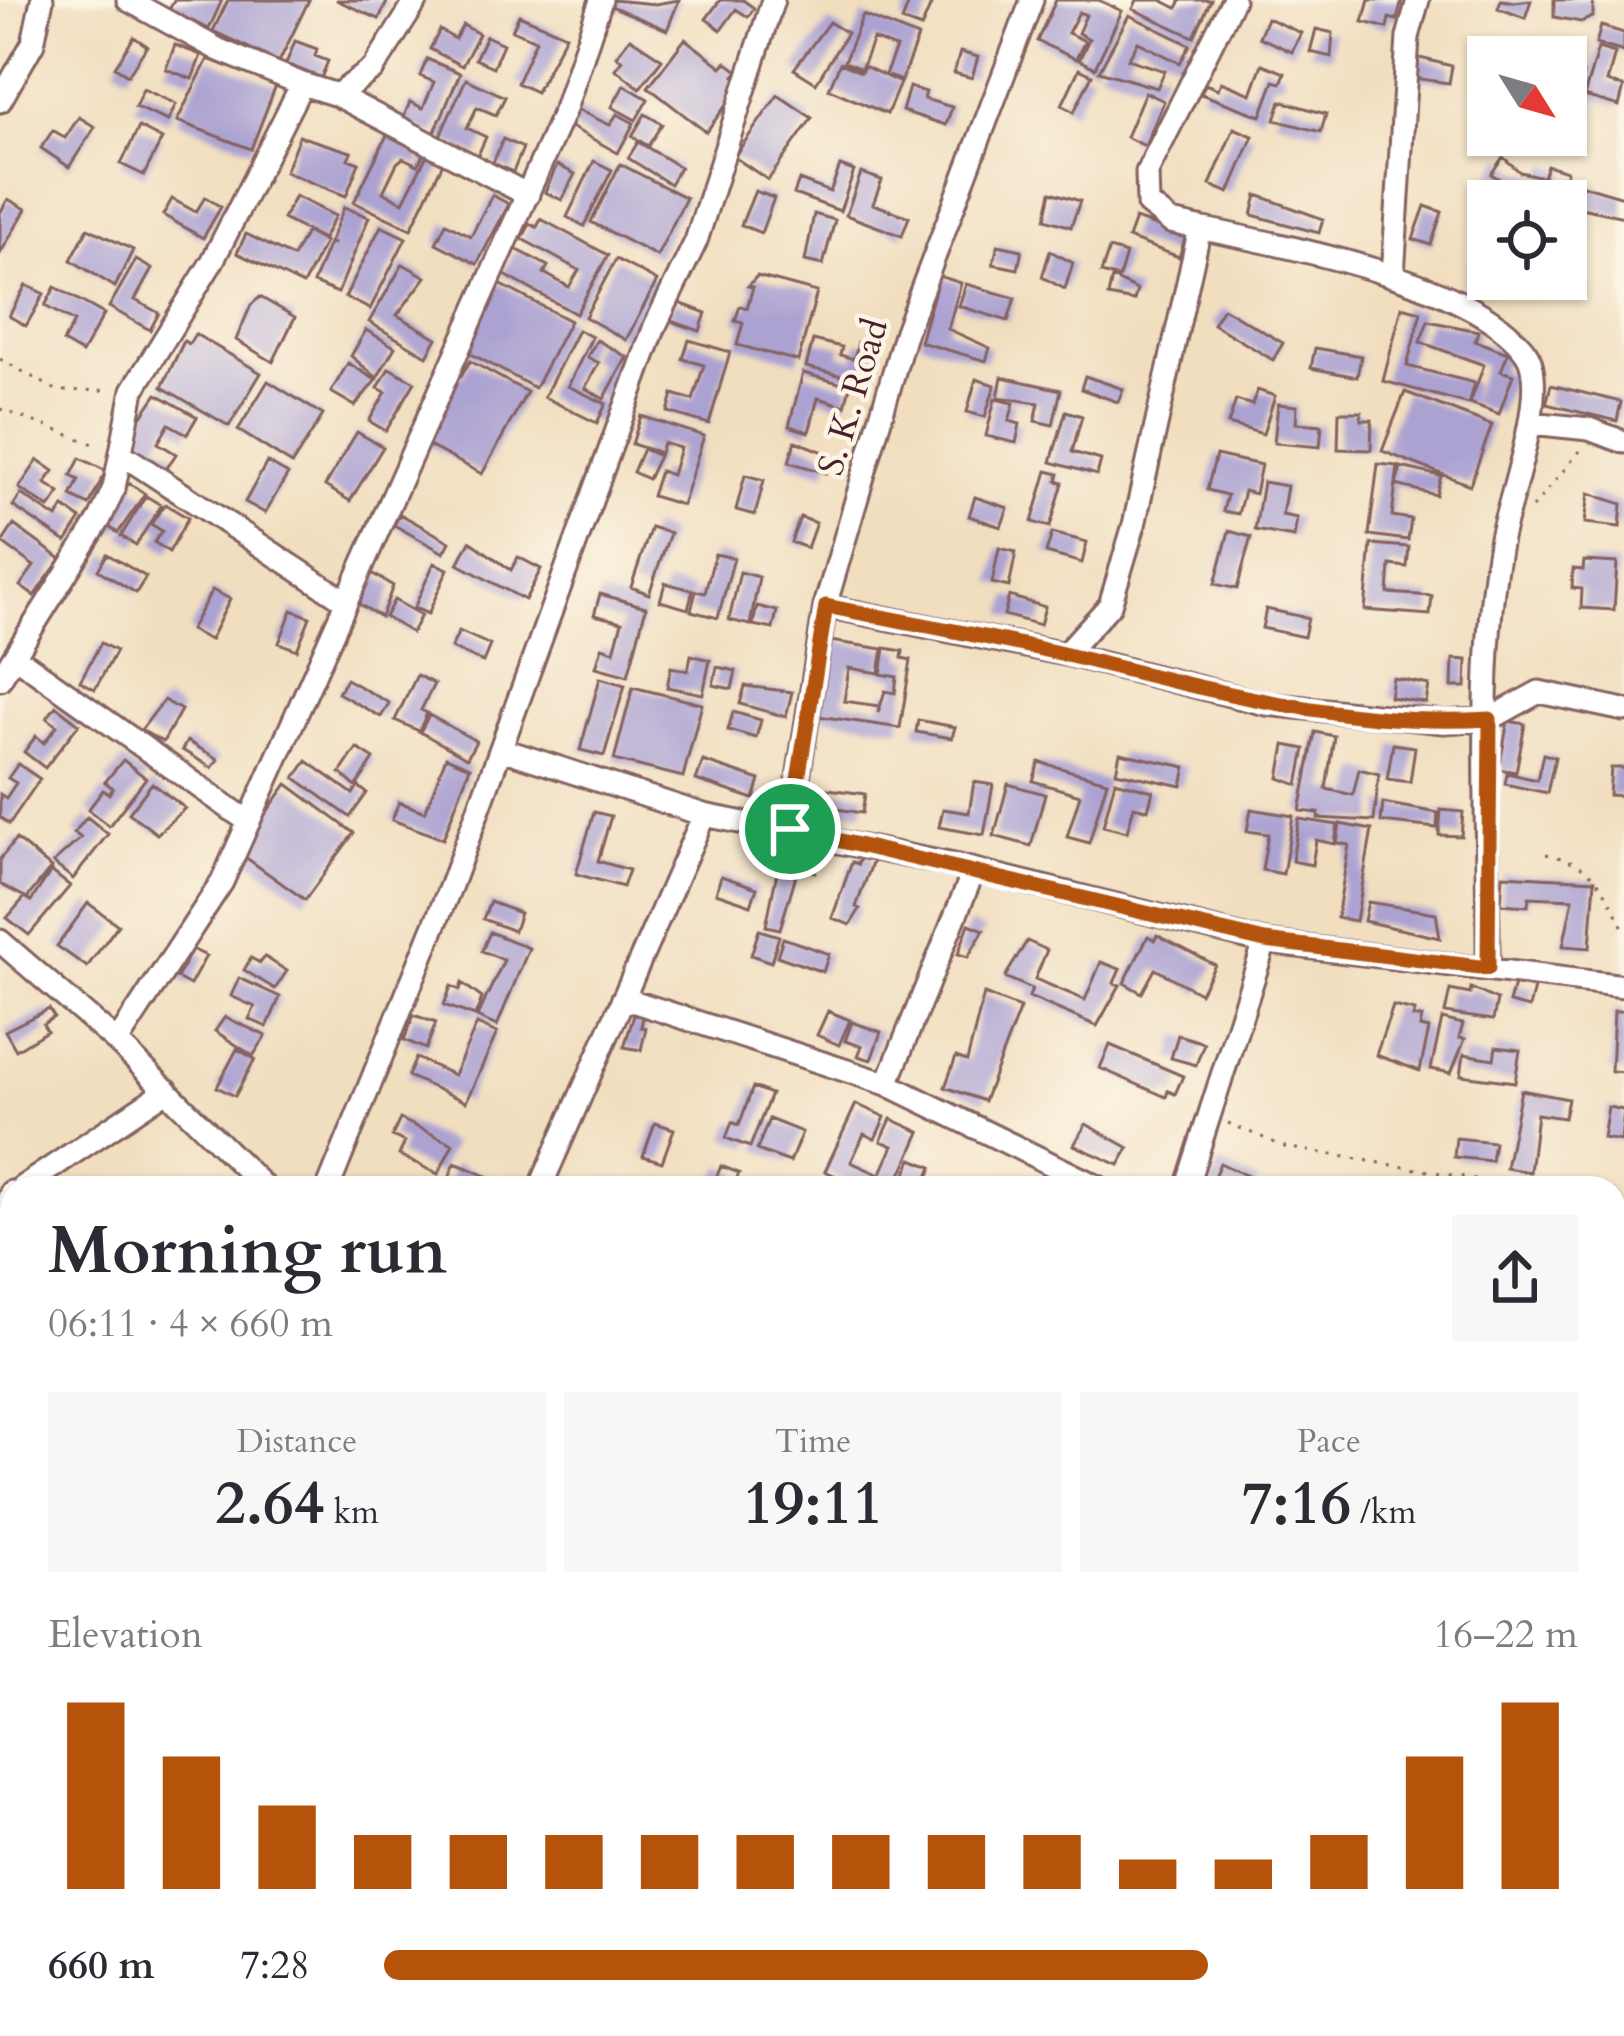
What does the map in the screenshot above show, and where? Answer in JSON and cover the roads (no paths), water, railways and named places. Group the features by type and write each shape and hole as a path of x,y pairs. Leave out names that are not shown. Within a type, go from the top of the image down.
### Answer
{"street":[{"path":"0,101 33,43 42,0"},
{"path":"128,0 219,50 337,95 528,195"},
{"path":"337,95 373,69 417,0"},
{"path":"116,1042 222,882 565,109 601,0"},
{"path":"333,1176 501,749 656,326 696,241 773,0"},
{"name":"S. K. Road","path":"790,829 826,606 906,331 1032,0"},
{"path":"1233,0 1147,172 1148,204 1171,222 1393,276 1468,307 1516,341 1530,357 1536,384 1532,423 1500,547 1490,719 1488,968"},
{"path":"1393,276 1408,37 1418,0"},
{"path":"0,680 92,534 123,455 122,429 133,389 212,262 302,85"},
{"path":"1065,654 1110,604 1134,525 1200,228"},
{"path":"1532,423 1596,431 1624,442"},
{"path":"123,455 344,600"},
{"path":"826,606 1065,654 1266,704 1444,722 1490,719 1539,692 1624,710"},
{"path":"16,657 249,822"},
{"path":"501,749 704,815 974,870 1265,941 1624,986"},
{"path":"545,1176 704,815"},
{"path":"887,1084 974,870"},
{"path":"0,941 116,1042 253,1176"},
{"path":"1190,1176 1265,941"},
{"path":"622,998 887,1084 1075,1176"},
{"path":"39,1176 167,1090"}]}
